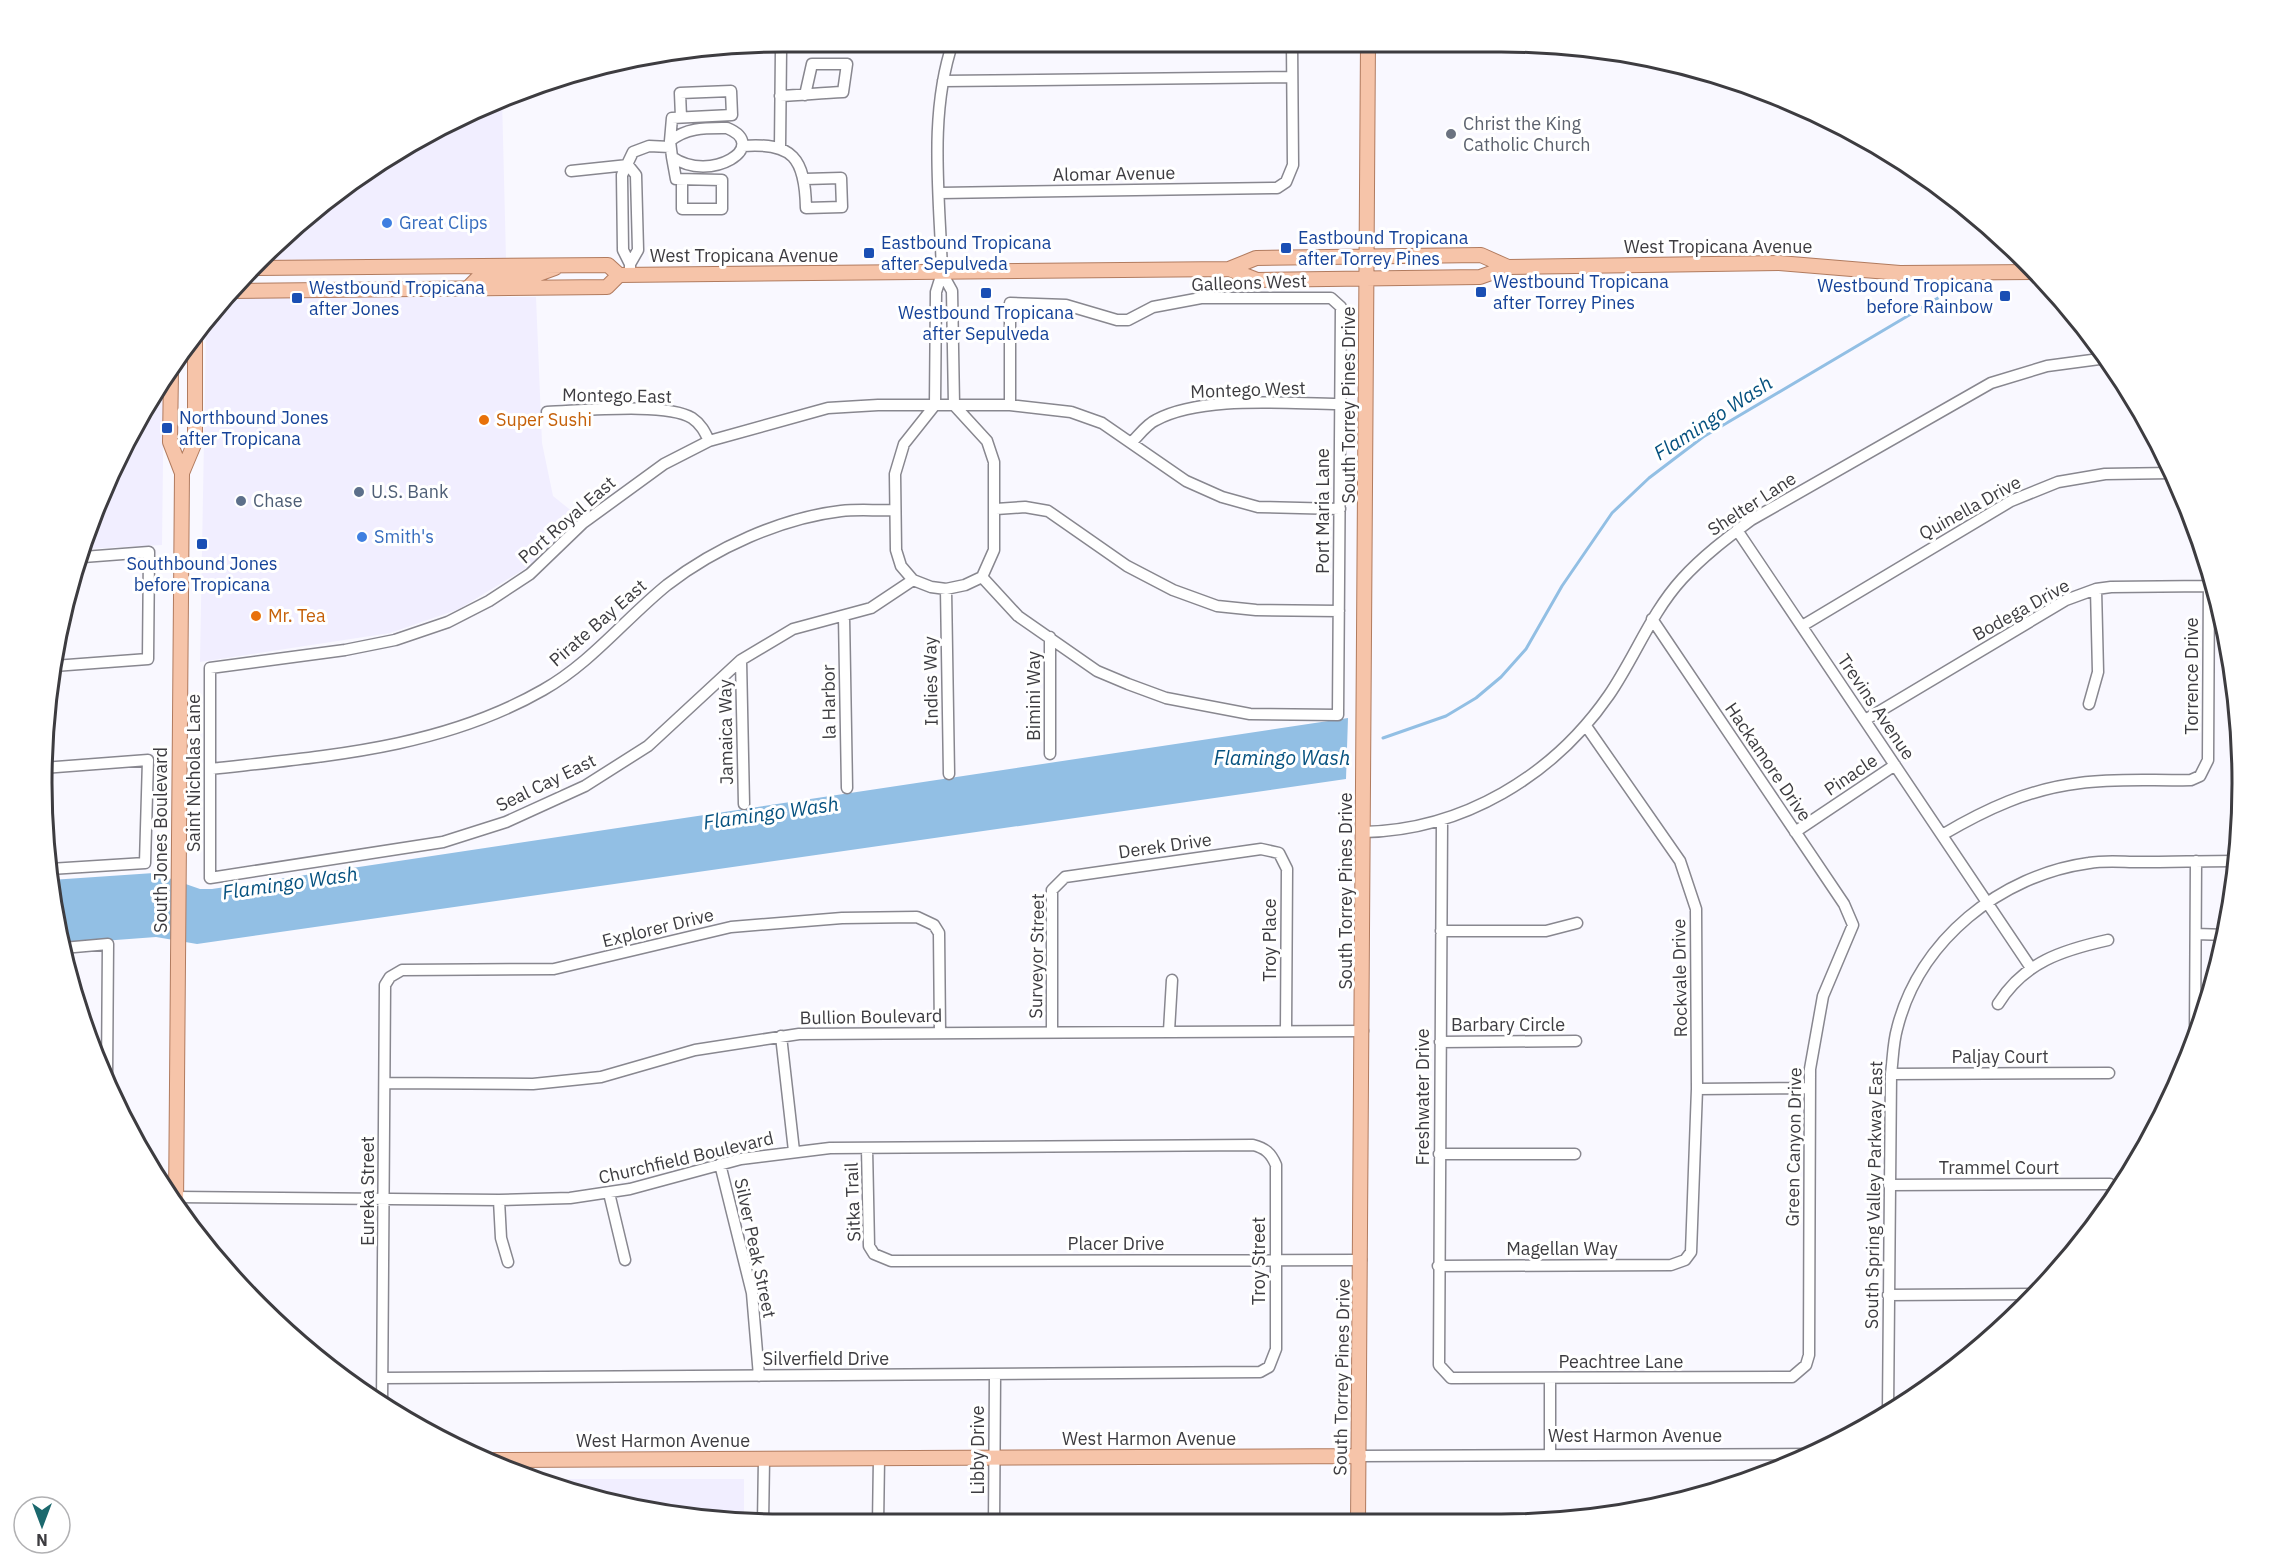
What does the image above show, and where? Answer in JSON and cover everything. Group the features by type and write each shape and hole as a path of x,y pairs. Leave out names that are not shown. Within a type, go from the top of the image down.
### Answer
{"main road":[{"name":"South Torrey Pines Drive","path":"1358,1514 1368,52"},
{"name":"West Tropicana Avenue","path":"266,268 608,264 626,271 942,273 1229,269 1256,258 1481,255 1508,267"},
{"name":"West Tropicana Avenue","path":"1229,269 1257,280 1480,277 1508,267 1779,263 1900,273 2023,273"},
{"path":"467,288 478,278 533,276 559,265"},
{"name":"West Tropicana Avenue","path":"245,291 607,287 626,271"},
{"name":"South Jones Boulevard","path":"182,473 195,442 195,351"},
{"name":"South Jones Boulevard","path":"171,385 170,442 182,473 176,1190"},
{"name":"West Harmon Avenue","path":"506,1460 1359,1456"}],"street":[{"path":"780,147 781,52"},
{"path":"942,273 952,291 945,405 904,444 895,474 895,510 896,550 901,566 913,580 931,587 946,589 965,585 982,577 994,550 996,509 994,462 987,441 945,405 936,292 942,273 939,112 943,81 950,52"},
{"path":"943,81 1292,77 1292,52"},
{"path":"780,96 843,92 847,64 812,64 805,94"},
{"name":"Alomar Avenue","path":"940,193 1277,188 1286,182 1293,165 1292,77"},
{"path":"681,117 680,93 731,91 732,115 672,118 671,148 676,179 682,181 722,180 722,208 682,209 682,181"},
{"path":"626,271 623,250 622,175 633,152 649,146 671,148 684,165 720,166 735,158 742,146 742,140 734,131 727,128 697,129 680,134 671,148"},
{"path":"742,146 780,147 788,151 805,179"},
{"path":"571,171 628,165"},
{"name":"Galleons West","path":"1010,405 1010,303 1066,305 1117,320 1128,320 1152,308 1201,298 1331,298 1341,307"},
{"name":"Port Maria Lane","path":"1050,637 1097,671 1166,698 1250,714 1338,715 1341,307"},
{"name":"Shelter Lane","path":"1364,832 1389,832 1442,820 1491,801 1530,777 1586,726 1610,694 1652,619 1681,580 1721,541 1737,530 1990,383 2047,366 2096,359"},
{"name":"Montego West","path":"1132,442 1153,421 1175,411 1200,405 1340,404"},
{"name":"Port Royal East","path":"210,668 345,650 395,640 448,622 489,601 530,574 583,523 664,464 709,441 828,408 1010,405 1071,412 1102,423 1186,481 1222,497 1258,507 1340,509"},
{"name":"Montego East","path":"547,412 669,410 691,417 702,426 709,441"},
{"name":"Quinella Drive","path":"1802,626 2011,501 2058,482 2105,474 2163,473"},
{"path":"996,509 1025,507 1048,511 1127,566 1173,590 1217,606 1256,610 1339,611"},
{"name":"Pirate Bay East","path":"210,769 376,750 444,734 494,714 544,690 583,662 667,585 707,558 794,522 840,511 895,510"},
{"name":"Trevins Avenue","path":"1737,530 2031,968"},
{"path":"63,665 148,659 149,552 89,557"},
{"path":"982,577 1018,616 1050,637"},
{"name":"Seal Cay East","path":"210,878 443,842 506,822 585,786 648,746 741,660 793,629 872,608 913,580"},
{"name":"Bodega Drive","path":"1865,720 2066,600 2096,589 2204,580"},
{"name":"Indies Way","path":"946,589 949,774"},
{"path":"2089,704 2098,672 2096,589"},
{"name":"Torrence Drive","path":"1942,835 1986,810 2024,795 2080,782 2191,780 2200,776 2208,760 2209,598"},
{"name":"la Harbor","path":"844,616 847,788"},
{"name":"Hackamore Drive","path":"1652,619 1844,904 1853,925"},
{"name":"Bimini Way","path":"1050,637 1050,754"},
{"name":"Jamaica Way","path":"741,660 744,804"},
{"name":"Saint Nicholas Lane","path":"210,668 210,878"},
{"name":"Rockvale Drive","path":"1586,726 1665,837 1680,861 1690,886 1697,927 1696,1089 1693,1243 1691,1252 1685,1260"},
{"path":"53,767 148,760 146,863 58,869"},
{"name":"Pinacle","path":"1795,832 1895,765"},
{"name":"Freshwater Drive","path":"1442,820 1438,1266 1439,1365 1443,1372"},
{"name":"Derek Drive","path":"1058,882 1065,877 1261,849 1279,853"},
{"name":"Troy Place","path":"1279,853 1287,869 1286,1031"},
{"path":"2195,1014 2196,861"},
{"name":"South Spring Valley Parkway East","path":"1888,1404 1891,1074 1897,1029 1924,968 1951,932 1987,902 2021,882 2091,862 2228,861"},
{"name":"Surveyor Street","path":"1052,1031 1052,890 1058,882"},
{"name":"Explorer Drive","path":"390,977 402,970 554,969 681,937 791,920 917,917 934,925 939,933 940,1032"},
{"path":"1441,931 1546,931 1576,923"},
{"name":"Green Canyon Drive","path":"1800,1373 1809,1355 1810,1088 1816,1022 1823,996 1853,925"},
{"path":"2196,934 2216,935"},
{"path":"1998,1004 2009,986 2031,968 2067,949 2108,940"},
{"path":"72,947 108,944 107,1061"},
{"name":"Eureka Street","path":"382,1394 385,985 390,977"},
{"path":"1169,1031 1172,980"},
{"name":"Bullion Boulevard","path":"385,1083 533,1084 590,1078 695,1050 781,1036 1052,1031 1363,1031"},
{"path":"781,1036 794,1151"},
{"name":"Barbary Circle","path":"1440,1042 1576,1041"},
{"name":"Paljay Court","path":"1891,1074 2109,1073"},
{"path":"1696,1089 1810,1088"},
{"name":"Churchfield Boulevard","path":"184,1201 570,1198 609,1193 720,1164 794,1151 867,1148 1253,1145 1272,1155"},
{"name":"Sitka Trail","path":"867,1148 869,1246 874,1254"},
{"path":"1439,1154 1575,1154"},
{"name":"Troy Street","path":"1269,1367 1276,1349 1276,1165 1272,1155"},
{"name":"Silver Peak Street","path":"720,1164 752,1293 759,1376"},
{"name":"Trammel Court","path":"1889,1185 2110,1184"},
{"path":"609,1193 625,1260"},
{"path":"499,1200 501,1238 508,1262"},
{"name":"Placer Drive","path":"874,1254 891,1261 1361,1260"},
{"name":"Magellan Way","path":"1438,1266 1671,1265 1685,1260"},
{"path":"1888,1295 2024,1294"},
{"name":"Silverfield Drive","path":"383,1378 1248,1374 1260,1372 1269,1367"},
{"name":"Peachtree Lane","path":"1443,1372 1451,1378 1550,1379 1792,1377 1800,1373"},
{"name":"Libby Drive","path":"994,1514 995,1375"},
{"path":"1550,1379 1550,1455"},
{"name":"West Harmon Avenue","path":"1359,1456 1792,1454"},
{"path":"878,1514 879,1458"},
{"path":"763,1514 764,1459"}],"shaded area":[{"path":"502,109 506,258 275,260 338,204 377,176 418,150"},
{"path":"536,297 542,443 553,496 579,517 531,565 459,609 390,633 200,662 206,336 239,298"},
{"path":"164,396 162,545 91,549 128,460"},
{"path":"559,1479 744,1479 744,1513 688,1508 641,1500 594,1490"}],"water":[{"name":"Flamingo Wash","path":"1348,718 1346,779 197,944 156,937 71,943 59,879 154,873 200,889"}],"waterway":[{"name":"Flamingo Wash","path":"1383,738 1446,716 1476,698 1501,677 1526,649 1562,586 1612,513 1649,478 1703,437 1938,298"}],"place":[{"name":"Christ the King Catholic Church","path":"1451,134"},
{"name":"Great Clips","path":"387,223"},
{"name":"Eastbound Tropicana after Torrey Pines","path":"1286,248"},
{"name":"Eastbound Tropicana after Sepulveda","path":"869,253"},
{"name":"Westbound Tropicana after Torrey Pines","path":"1481,292"},
{"name":"Westbound Tropicana after Sepulveda","path":"986,293"},
{"name":"Westbound Tropicana before Rainbow","path":"2005,296"},
{"name":"Westbound Tropicana after Jones","path":"297,298"},
{"name":"Super Sushi","path":"484,420"},
{"name":"Northbound Jones after Tropicana","path":"167,428"},
{"name":"U.S. Bank","path":"359,492"},
{"name":"Chase","path":"241,501"},
{"name":"Smith's","path":"362,537"},
{"name":"Southbound Jones before Tropicana","path":"202,544"},
{"name":"Mr. Tea","path":"256,616"}]}
